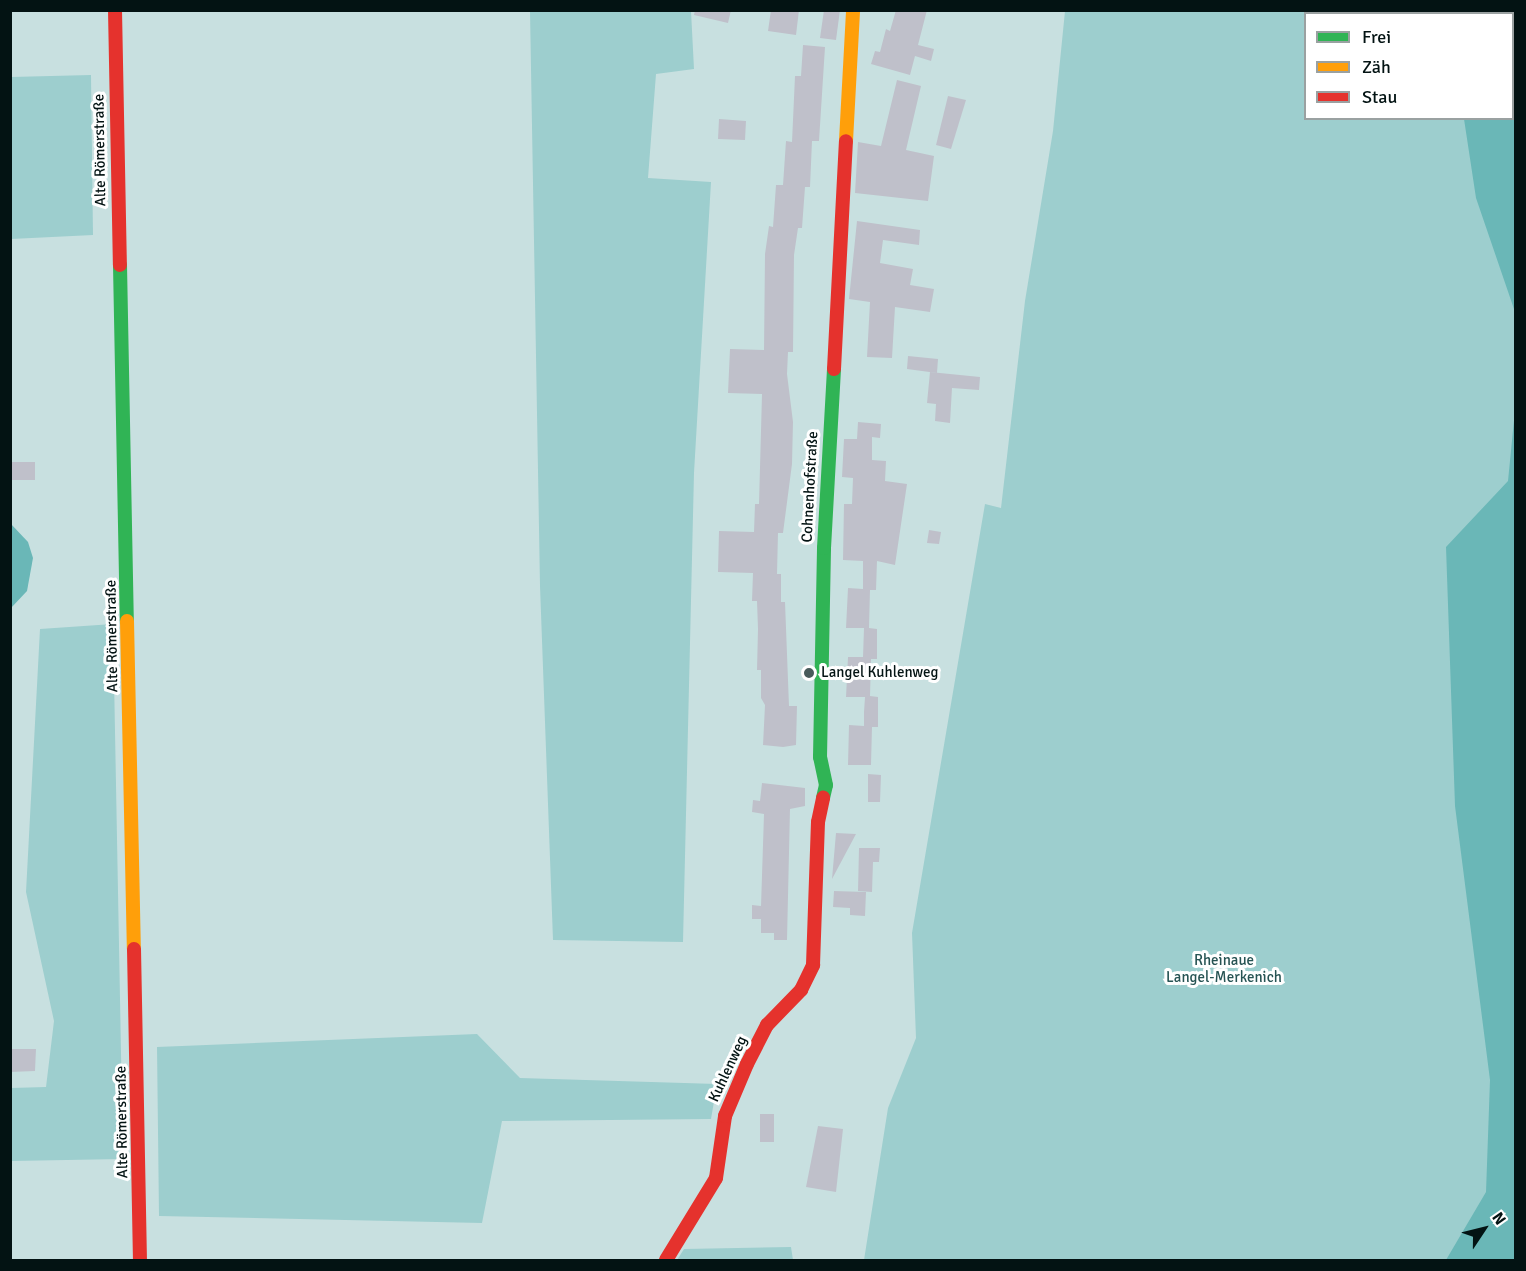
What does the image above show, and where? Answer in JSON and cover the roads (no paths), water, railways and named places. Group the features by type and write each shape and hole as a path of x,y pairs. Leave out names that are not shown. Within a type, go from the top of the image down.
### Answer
{"street":[{"name":"Alte Römerstraße","path":"115,10 140,1260"},
{"name":"Cohnenhofstraße","path":"813,965 818,822 826,785 820,757 824,548 853,10"},
{"name":"Kuhlenweg","path":"666,1260 716,1178 722,1160 724,1116 747,1064 767,1025 801,990 813,965"}],"place":[{"name":"Langel Kuhlenweg","path":"809,673"}],"park label":[{"name":"Rheinaue Langel-Merkenich","path":"1224,968"}]}
